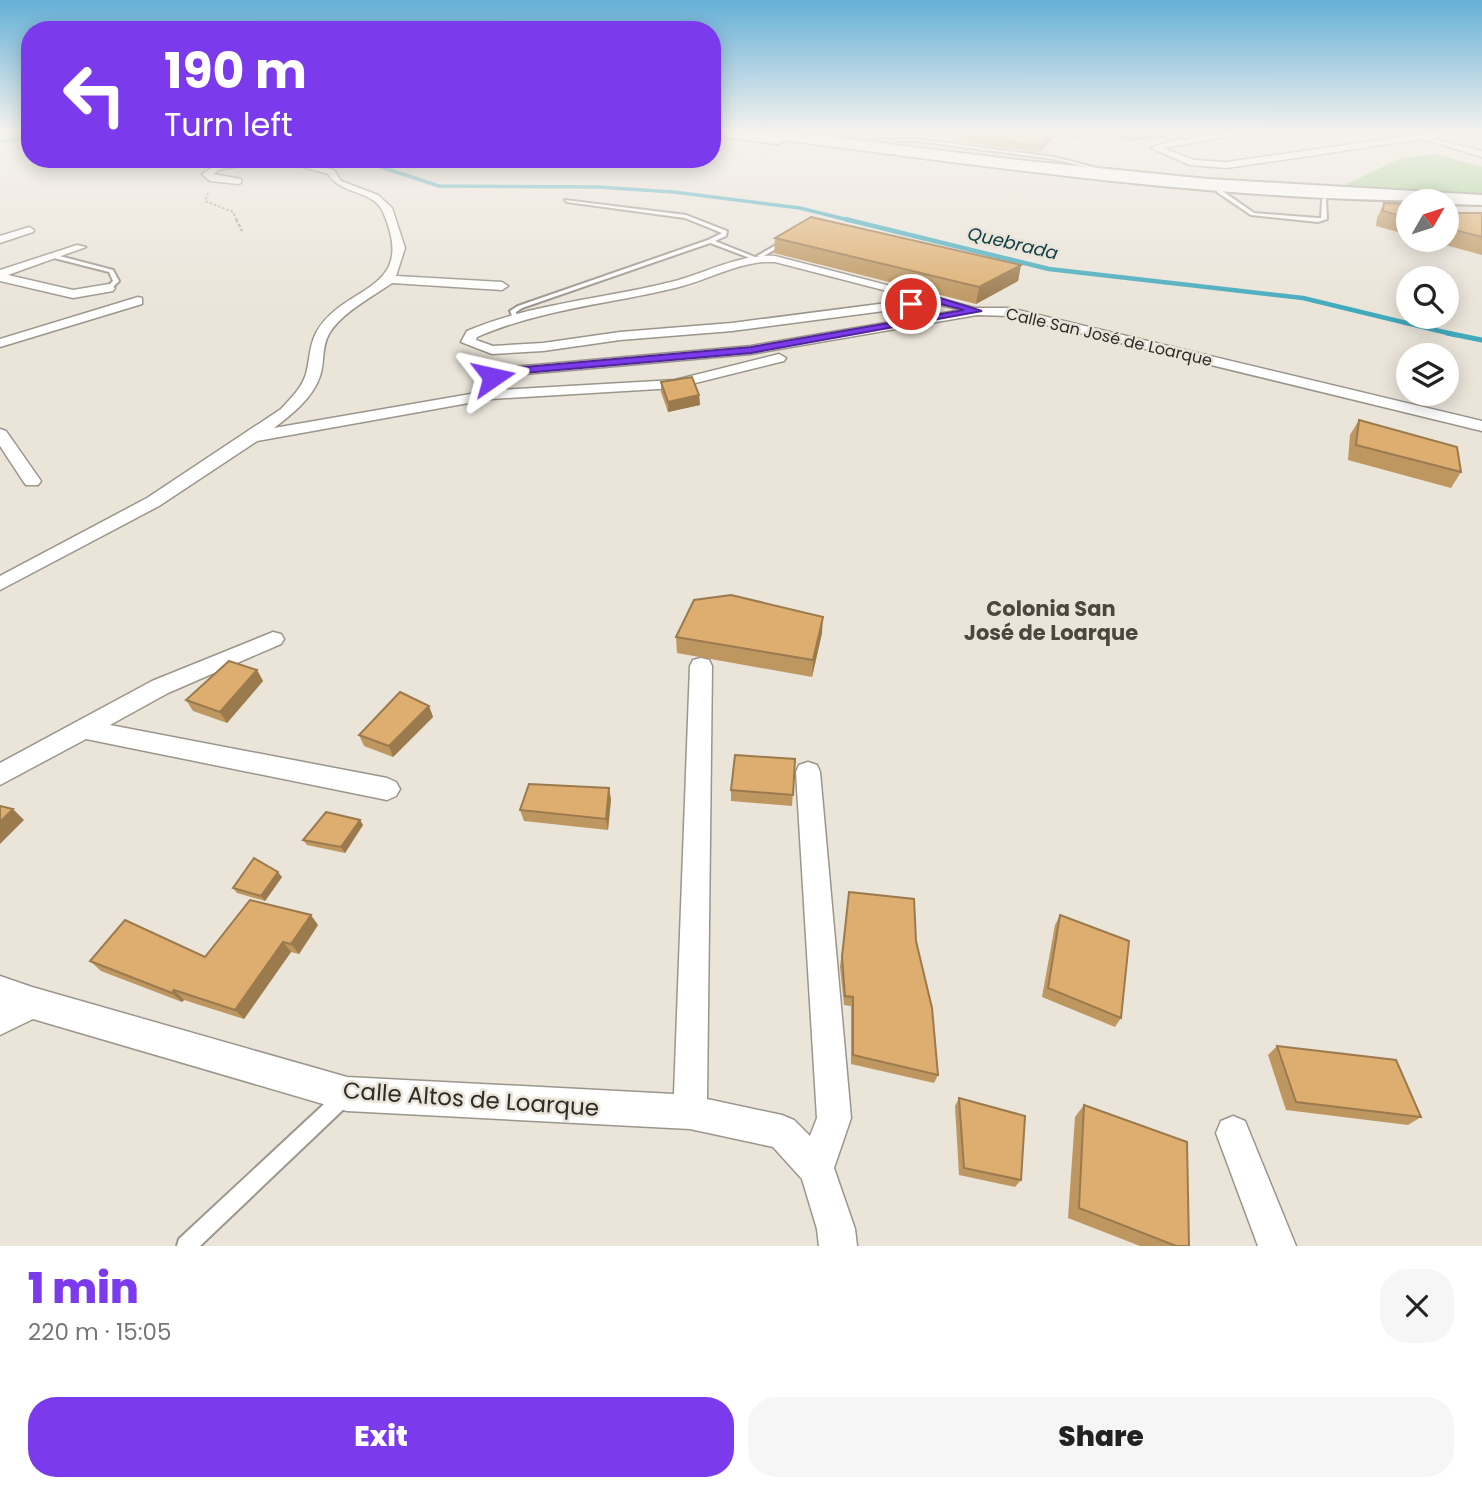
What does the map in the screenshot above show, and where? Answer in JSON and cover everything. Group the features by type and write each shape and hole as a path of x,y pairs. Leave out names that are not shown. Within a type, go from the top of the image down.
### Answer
{"highway":[{"path":"1210,190 1396,203"},
{"path":"1269,190 1482,200"},
{"path":"1460,208 1482,209"}],"street":[{"path":"0,584 153,502 286,412 304,392 313,376 316,350 323,332 337,317 389,279 400,248 387,208 375,197 357,190"},
{"path":"0,240 29,230"},
{"path":"0,275 81,247"},
{"path":"937,300 732,327 620,336 543,347 492,350 468,342 472,334 515,317 677,284 756,257 937,300 977,311"},
{"path":"0,275 73,294 109,288"},
{"path":"389,279 502,286"},
{"path":"0,343 138,301"},
{"name":"Calle San José de Loarque","path":"491,395 487,384 493,377 513,371 716,354 977,311 1010,312 1482,426"},
{"path":"252,437 491,395 675,384 798,353 823,337"},
{"path":"0,434 33,481"},
{"path":"0,775 160,687 273,639"},
{"path":"690,1112 701,666"},
{"path":"82,729 387,789"},
{"path":"808,772 834,1118 816,1168"},
{"name":"Calle Altos de Loarque","path":"0,991 32,1003 347,1094 690,1112 782,1132 816,1168 836,1229 838,1246"},
{"path":"0,1019 32,1003"},
{"path":"1233,1133 1277,1246"}],"lane":[{"path":"515,317 513,311 520,307 710,241 725,232 686,217 567,201"},
{"path":"710,241 756,257 792,238"},
{"path":"52,256 111,271 116,281 109,288"},
{"path":"186,1246 347,1094"}],"path":[{"path":"208,190 205,201 233,212 242,231"}],"green space":[{"path":"1314,190 1396,190 1396,193"},
{"path":"1460,190 1482,190 1482,196 1460,195"}],"building":[{"path":"1384,203 1396,203 1396,214 1383,211"},
{"path":"1460,213 1482,213 1482,237 1460,231"},
{"path":"811,217 1021,265 979,287 775,238"},
{"path":"692,377 699,395 668,402 661,382"},
{"path":"1359,420 1457,447 1461,472 1356,445"},
{"path":"731,595 823,617 813,660 676,637 694,600"},
{"path":"229,661 257,670 220,712 186,700"},
{"path":"400,692 429,706 389,746 359,735"},
{"path":"735,755 795,759 793,795 731,790"},
{"path":"529,784 609,788 606,819 520,810"},
{"path":"0,806 13,809 0,822"},
{"path":"326,812 360,820 341,847 303,840"},
{"path":"254,858 278,872 261,896 233,888"},
{"path":"849,892 914,899 916,941 932,1008 938,1075 853,1055 853,997 845,996 842,957"},
{"path":"250,900 311,915 291,944 283,942 235,1010 174,990 172,993 90,961 125,920 205,957"},
{"path":"1060,915 1129,941 1121,1018 1048,988"},
{"path":"1277,1046 1396,1060 1421,1117 1296,1102"},
{"path":"959,1098 1025,1116 1021,1180 964,1168"},
{"path":"1084,1105 1187,1142 1189,1246 1176,1246 1079,1208"}],"waterway":[{"name":"Quebrada","path":"646,190 800,208 852,221"},
{"name":"Quebrada","path":"845,219 1049,269 1303,298 1451,334"},
{"name":"Quebrada","path":"1447,333 1451,334"},
{"name":"Quebrada","path":"1451,334 1482,340"},
{"name":"Quebrada","path":"1451,334 1456,335"}],"district":[{"name":"Colonia San José de Loarque","path":"1051,620"}],"route":[{"path":"493,377 513,371 751,350 977,311 937,300 911,304"}]}
